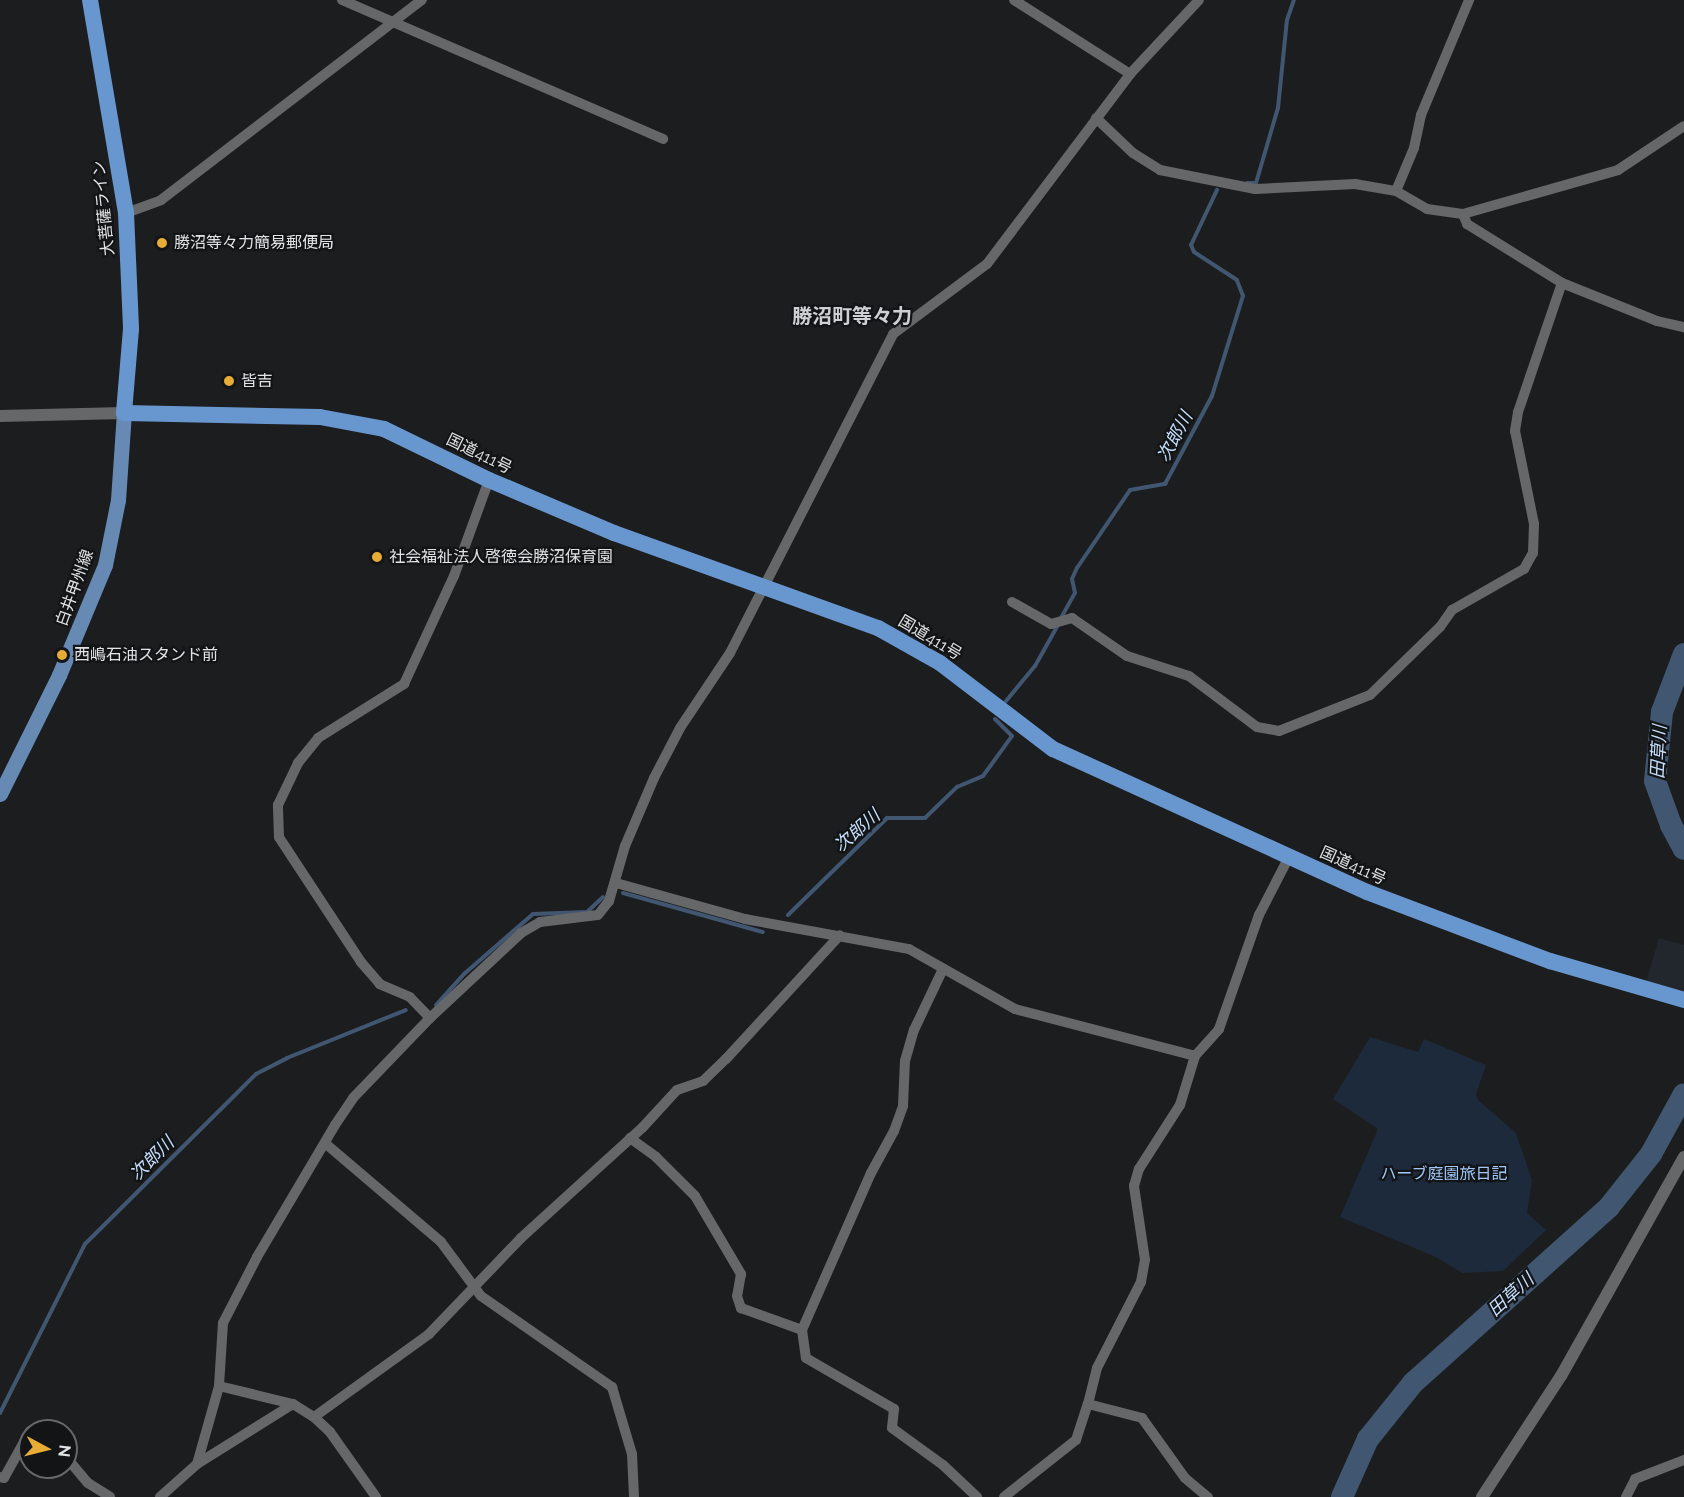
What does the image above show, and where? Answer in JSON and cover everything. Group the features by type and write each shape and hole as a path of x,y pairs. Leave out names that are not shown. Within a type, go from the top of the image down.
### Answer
{"highway":[{"name":"大菩薩ライン","path":"90,0 126,213 130,329 124,413"},
{"name":"国道411号","path":"124,413 308,417 358,422 410,440 489,480 614,533 898,638 940,663 1053,748 1419,915 1550,961 1684,1000"}],"main road":[{"name":"白井甲州線","path":"0,794 63,665 105,566 118,500 124,413"}],"street":[{"path":"342,0 663,139"},
{"path":"126,213 161,200 422,0"},
{"path":"1014,0 1130,74"},
{"path":"197,1464 219,1386 223,1323 257,1257 353,1098 430,1018 521,933 540,922 598,915 616,883 625,846 654,778 680,728 730,653 893,334 987,264 1130,74 1199,0"},
{"path":"1396,191 1414,148 1425,104 1469,0"},
{"path":"1096,118 1133,153 1160,170 1255,189 1355,184 1396,191 1427,209 1463,214 1617,170 1684,126"},
{"path":"1463,214 1467,224 1562,283 1657,321 1684,327"},
{"path":"1012,603 1051,624 1072,618 1127,656 1189,676 1257,728 1279,731 1370,695 1440,627 1452,610 1524,569 1533,553 1534,524 1515,431 1518,412 1562,283"},
{"path":"0,416 124,413"},
{"path":"430,1018 410,997 380,984 361,962 279,837 278,805 298,763 318,738 404,684 454,576 489,480"},
{"path":"1004,1497 1076,1440 1097,1368 1141,1282 1145,1260 1134,1186 1138,1169 1179,1105 1195,1056 1223,1020 1259,915 1288,857"},
{"path":"616,883 745,919 840,935 909,950 1015,1009 1195,1056"},
{"path":"314,1417 429,1334 473,1286 630,1138 677,1090 703,1081 726,1059 840,935"},
{"path":"943,969 914,1030 904,1061 903,1106 894,1131 871,1173 802,1330 806,1358 894,1409 891,1428 943,1465 977,1497"},
{"path":"630,1138 656,1157 694,1196 741,1274 737,1296 741,1308 802,1330"},
{"path":"326,1144 441,1242 481,1296 612,1387 632,1454 634,1497"},
{"path":"1482,1497 1561,1376 1684,1156"},
{"path":"219,1386 293,1404 314,1417 330,1432 376,1497"},
{"path":"160,1497 197,1464 293,1404"},
{"path":"1088,1404 1142,1418 1185,1478 1208,1497"},
{"path":"0,1477 4,1478 18,1454"},
{"path":"1626,1497 1635,1479 1684,1460"},
{"path":"78,1471 88,1483 110,1497"}],"shaded area":[{"path":"1659,938 1684,945 1684,1000 1644,989"}],"green space":[{"name":"ハーブ庭園旅日記","path":"1370,1037 1418,1052 1424,1039 1486,1065 1476,1094 1478,1100 1516,1133 1532,1180 1527,1213 1546,1230 1503,1271 1462,1273 1436,1257 1340,1217 1378,1129 1333,1099"}],"waterway":[{"name":"次郎川","path":"1247,183 1256,183 1278,108 1287,20 1294,0"},
{"name":"次郎川","path":"1061,618 1075,593 1072,579 1077,568 1130,490 1165,484 1212,396 1243,296 1237,280 1194,252 1191,245 1217,190"},
{"name":"次郎川","path":"1006,701 1035,666 1058,625"},
{"name":"田草川","path":"1684,654 1662,712 1655,781 1671,825 1684,849"},
{"name":"次郎川","path":"788,915 887,818 925,818 957,787 983,776 1012,736 995,719"},
{"name":"次郎川","path":"623,893 763,932"},
{"name":"次郎川","path":"436,1005 464,974 533,914 587,912 603,897"},
{"name":"次郎川","path":"0,1413 85,1244 256,1074 287,1058 406,1010"},
{"name":"田草川","path":"1342,1497 1368,1439 1413,1383 1609,1207 1651,1154 1684,1094"}],"place":[{"name":"勝沼等々力簡易郵便局","path":"162,243"},
{"name":"皆吉","path":"229,381"},
{"name":"社会福祉法人啓徳会勝沼保育園","path":"377,557"},
{"name":"西嶋石油スタンド前","path":"62,655"}],"district":[{"name":"勝沼町等々力","path":"852,316"}]}
